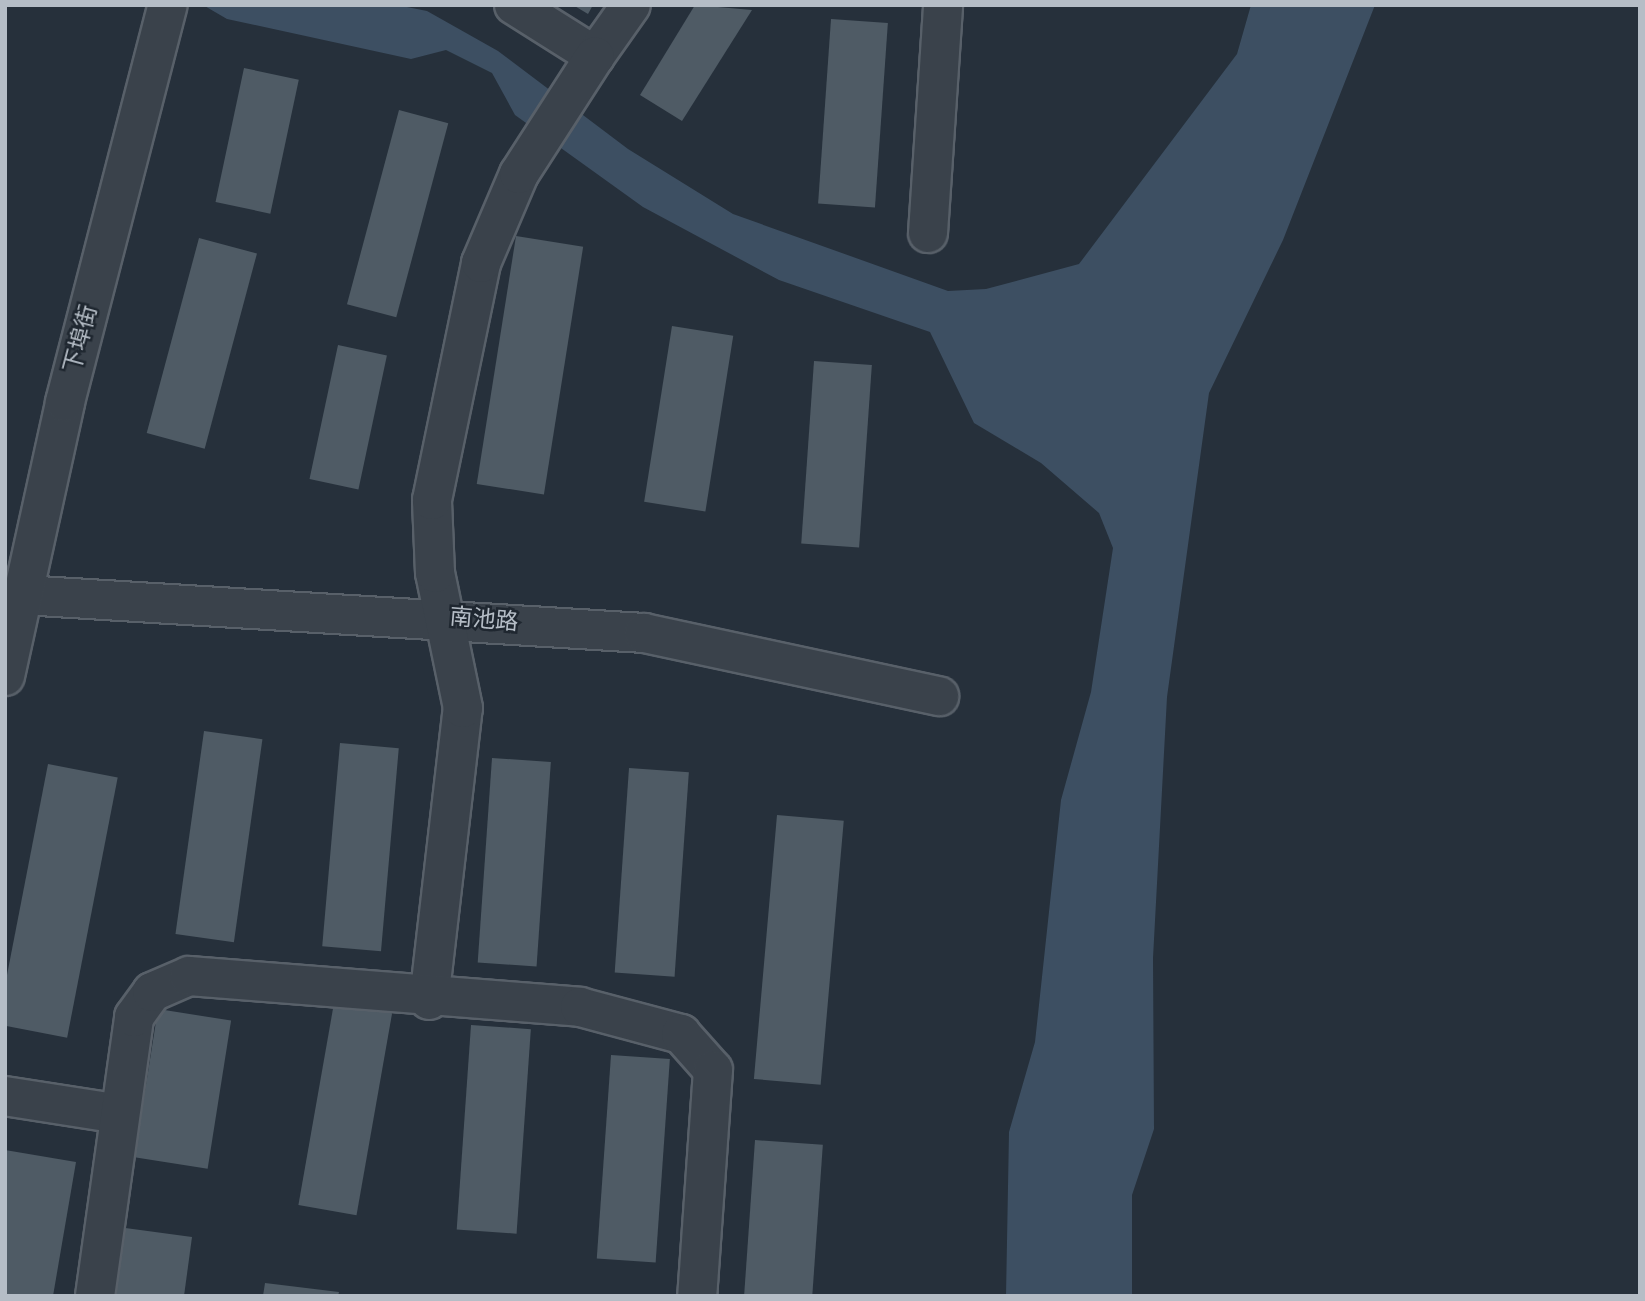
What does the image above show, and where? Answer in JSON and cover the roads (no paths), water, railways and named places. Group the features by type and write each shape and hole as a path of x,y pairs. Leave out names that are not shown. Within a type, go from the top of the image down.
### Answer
{"street":[{"name":"下埠街","path":"5,676 65,402 168,5"},
{"path":"514,5 595,56"},
{"path":"429,1000 463,708 445,616 432,500 455,370 481,263 534,150 631,5"},
{"path":"928,233 943,5"},
{"name":"南池路","path":"23,595 445,616 644,633 939,696"},
{"path":"94,1296 134,1017 152,992 189,976 324,982 429,1000 580,1007 681,1034 713,1070 697,1296"},
{"path":"5,1097 120,1114"}],"water":[{"path":"203,5 397,5 427,11 498,51 628,149 733,214 948,291 986,289 1079,264 1237,54 1251,5 1375,5 1283,240 1209,393 1167,697 1153,958 1154,1129 1132,1195 1132,1296 1006,1296 1009,1132 1035,1042 1061,800 1091,692 1113,548 1099,513 1041,463 974,423 930,332 779,280 643,207 515,115 492,73 446,50 411,59 227,19"}]}
